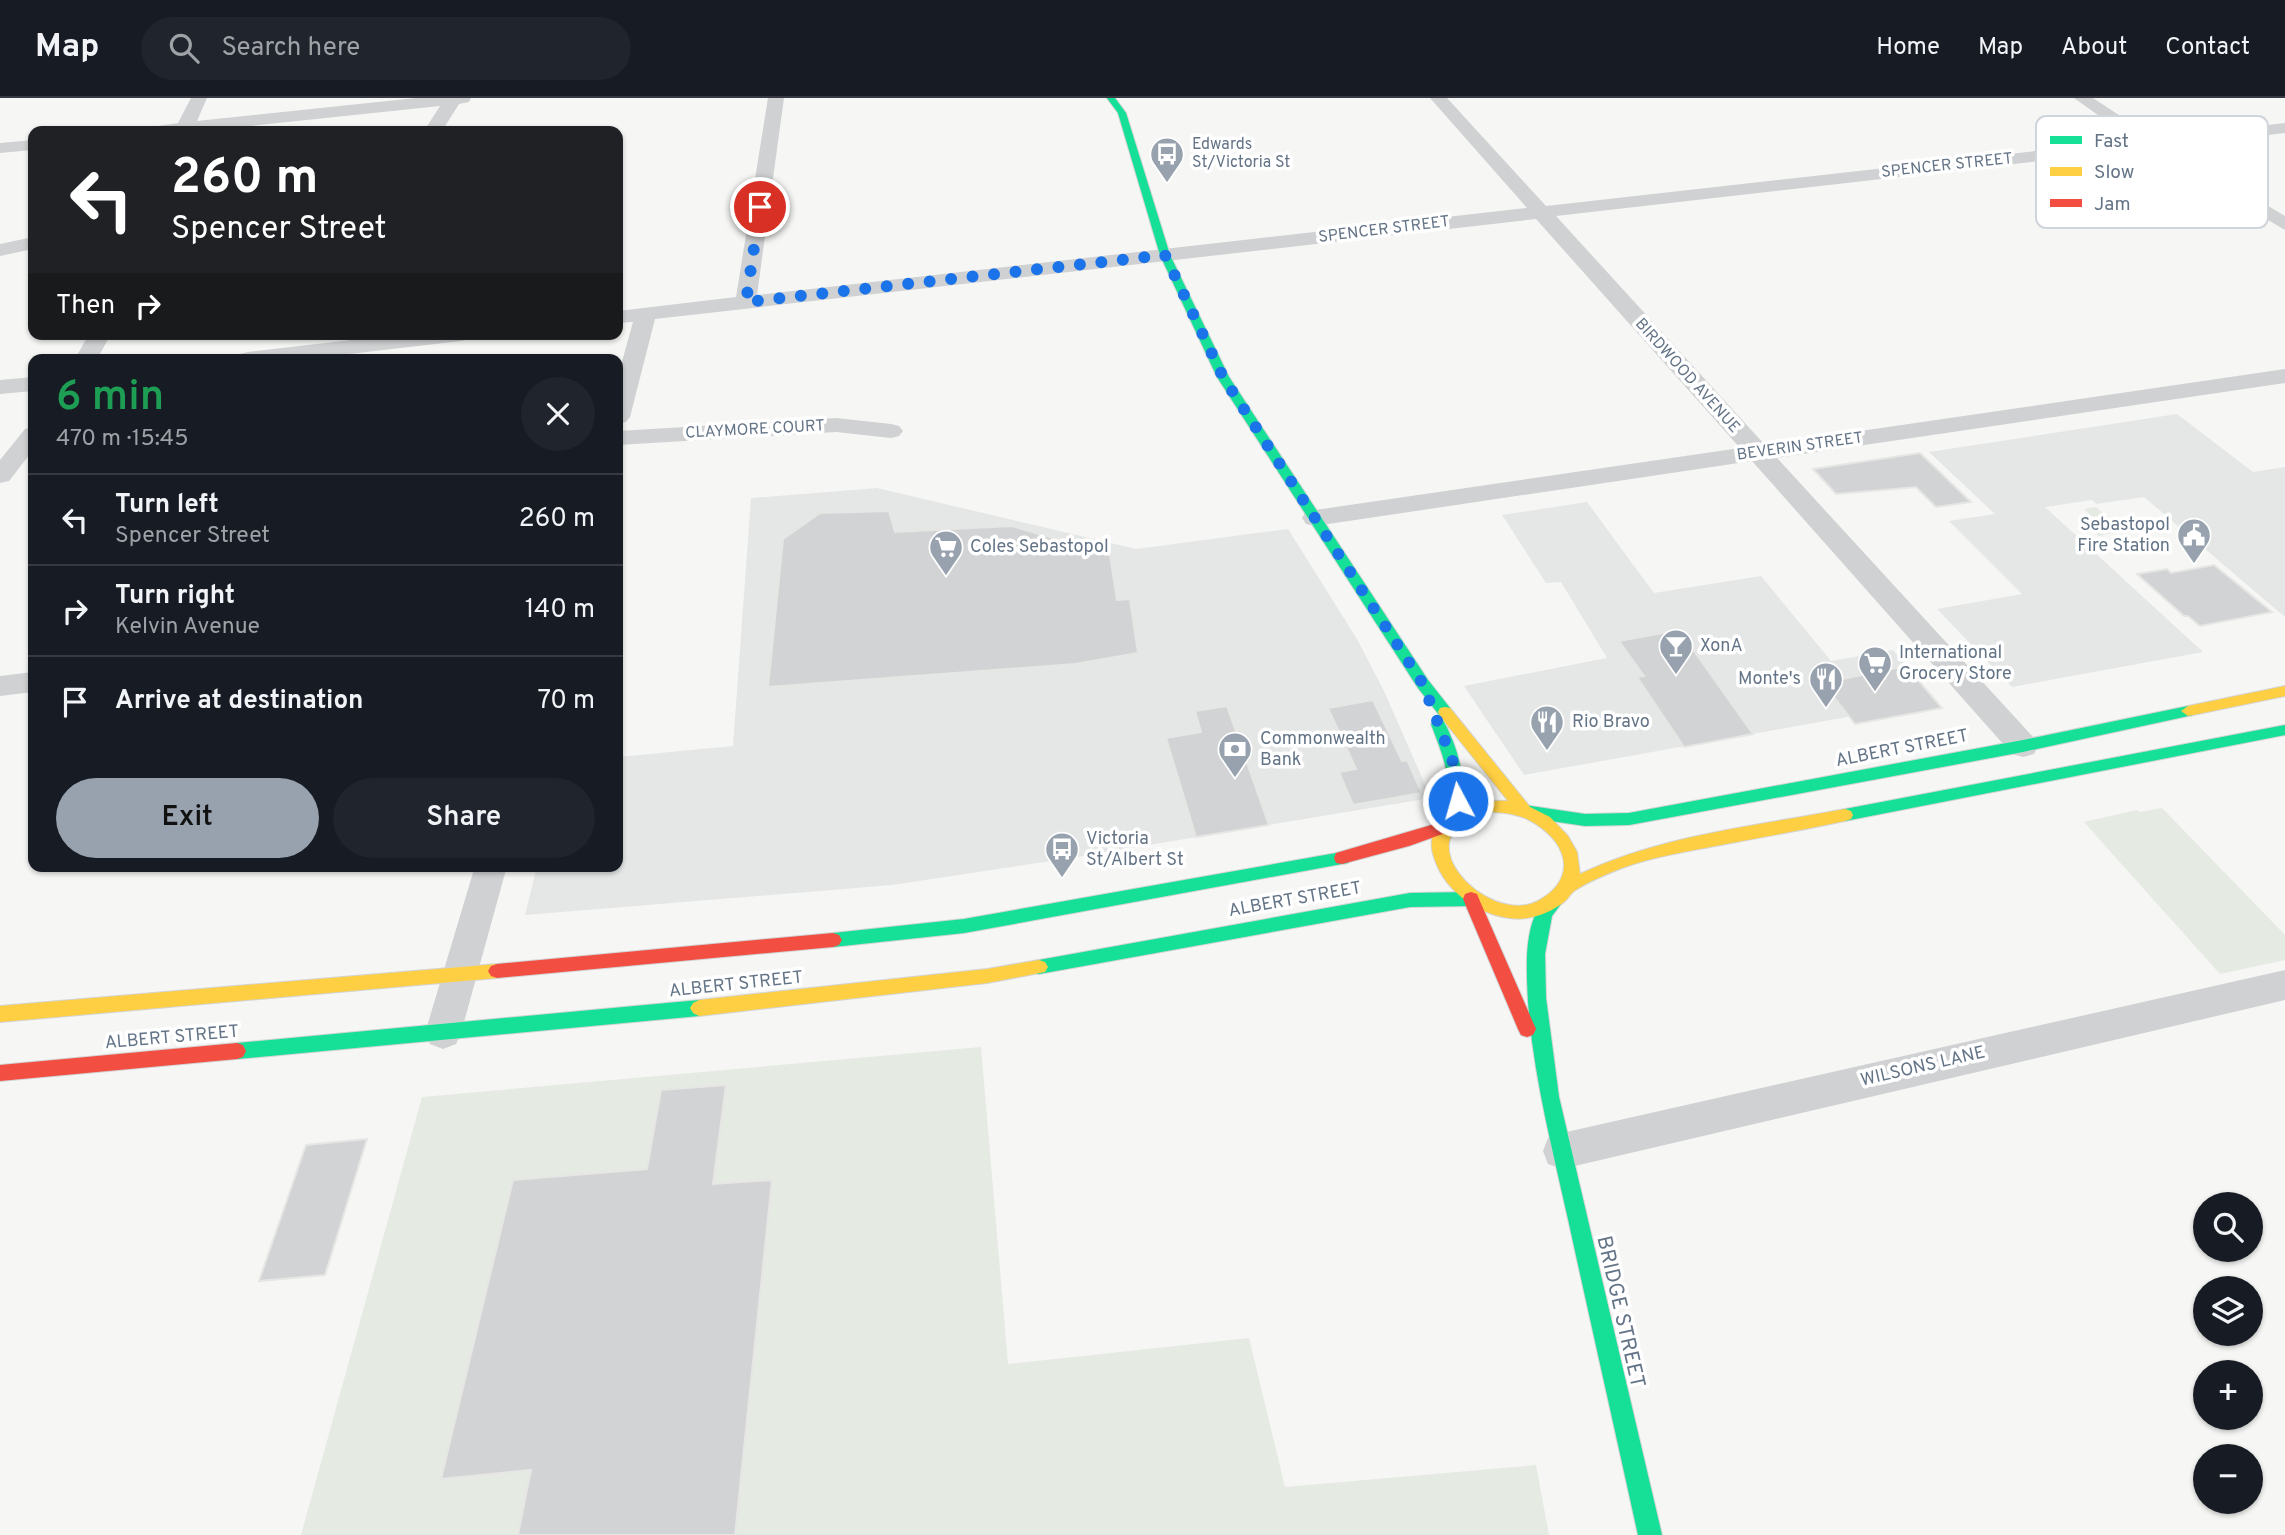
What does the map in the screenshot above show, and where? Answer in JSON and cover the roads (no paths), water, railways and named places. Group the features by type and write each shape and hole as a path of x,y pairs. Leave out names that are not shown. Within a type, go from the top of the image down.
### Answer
{"main road":[{"path":"1111,98 1124,106 1165,255 1223,377 1423,684 1524,811"},
{"path":"1423,684 1460,782 1458,801 1439,847 1443,869 1459,890 1487,906 1522,912 1553,904"},
{"name":"ALBERT STREET","path":"1524,811 1585,820 1629,819 2023,746 2285,691"},
{"path":"1550,1097 1537,998 1536,954 1545,913 1569,886 1618,863 1669,849 2285,730"},
{"path":"1449,823 1478,807 1500,806 1524,811 1548,824 1566,843 1573,865 1569,886"},
{"name":"ALBERT STREET","path":"0,1014 767,947 964,926 1326,861 1409,840 1449,823"},
{"name":"ALBERT STREET","path":"0,1073 648,1014 987,976 1400,901 1438,897 1471,899"},
{"path":"1471,899 1512,989 1550,1097"},
{"name":"BRIDGE STREET","path":"1550,1097 1650,1535"}],"street":[{"path":"186,126 199,98"},
{"path":"746,302 776,98"},
{"name":"BIRDWOOD AVENUE","path":"1438,98 2023,746"},
{"path":"2082,98 2109,116"},
{"path":"204,126 458,99"},
{"path":"437,126 458,99"},
{"path":"0,148 28,145"},
{"name":"SPENCER STREET","path":"623,316 2036,156"},
{"path":"2268,214 2285,224"},
{"path":"0,250 28,244"},
{"path":"623,398 646,313"},
{"path":"267,354 308,343 345,353 424,340"},
{"name":"BEVERIN STREET","path":"1315,518 2285,376"},
{"path":"0,387 28,384"},
{"name":"CLAYMORE COURT","path":"623,438 836,425 891,431"},
{"path":"0,476 28,440"},
{"path":"0,686 28,683"},
{"path":"443,1033 489,872"},
{"name":"WILSONS LANE","path":"1562,1151 2285,985"}],"place":[{"name":"Edwards St/Victoria St","path":"1167,184"},
{"name":"Sebastopol Fire Station","path":"2194,565"},
{"name":"Coles Sebastopol","path":"946,577"},
{"name":"XonA","path":"1676,676"},
{"name":"International Grocery Store","path":"1875,693"},
{"name":"Monte's","path":"1826,709"},
{"name":"Rio Bravo","path":"1547,752"},
{"name":"Commonwealth Bank","path":"1235,779"},
{"name":"Victoria St/Albert St","path":"1062,879"}]}
